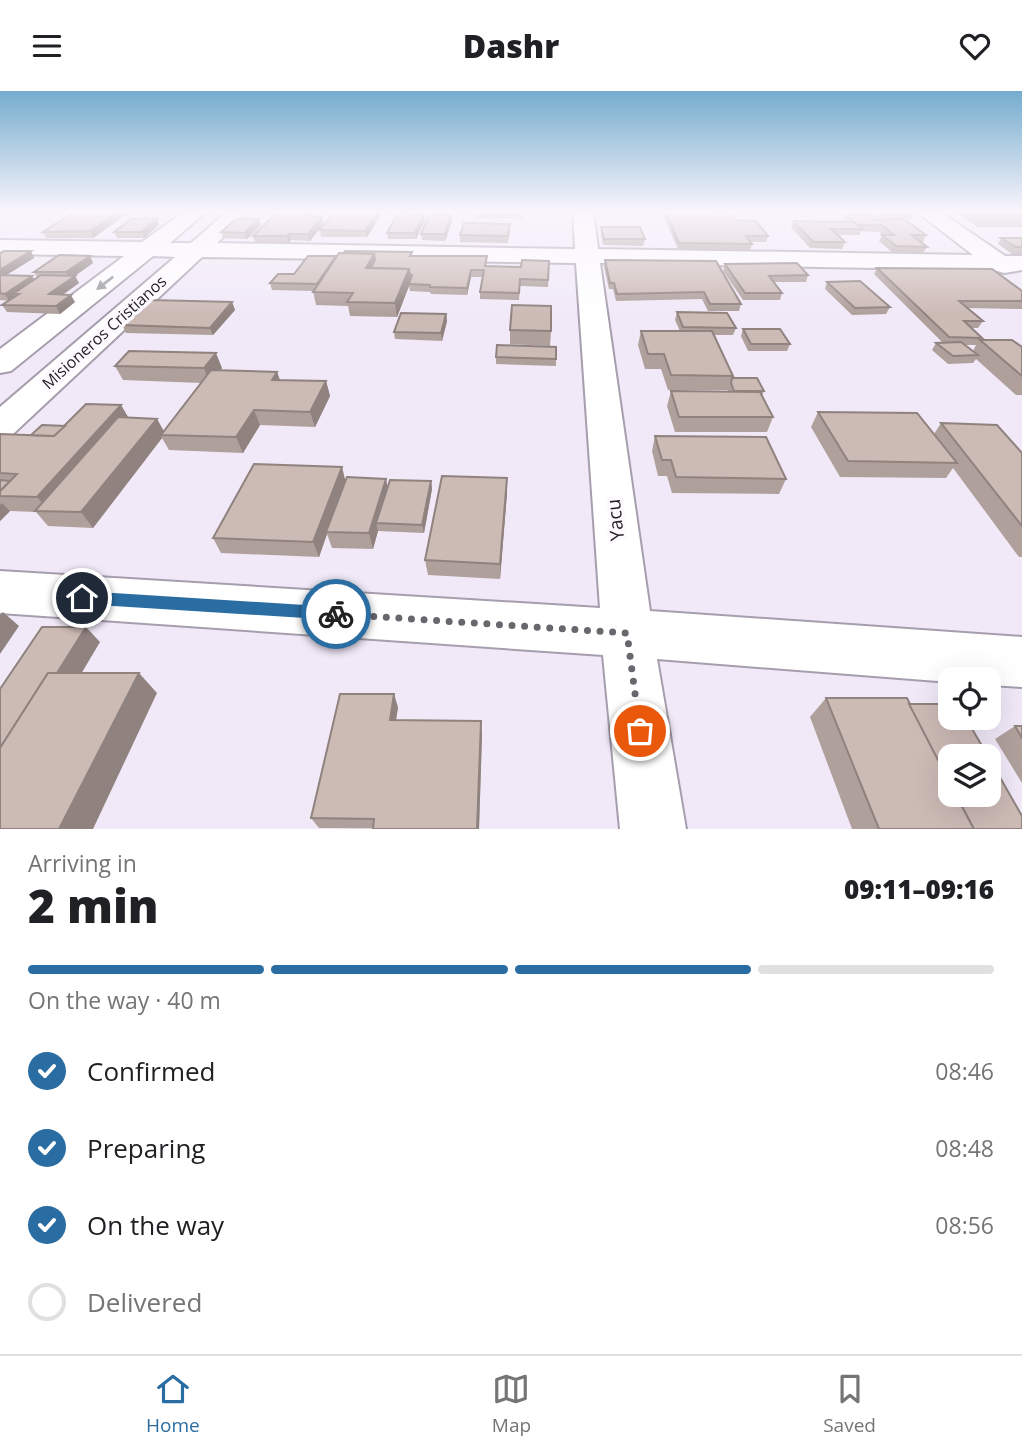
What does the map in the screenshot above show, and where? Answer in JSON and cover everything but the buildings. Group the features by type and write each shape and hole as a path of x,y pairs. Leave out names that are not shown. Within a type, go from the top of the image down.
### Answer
{"street":[{"name":"Misioneros Cristianos","path":"0,364 153,245"},
{"name":"Misioneros Cristianos","path":"0,426 201,245"},
{"name":"Yacu","path":"587,245 627,633 653,829"},
{"path":"982,245 1011,263 1022,279"},
{"path":"0,247 1011,263"},
{"path":"0,592 1022,662"}],"way so far":[{"path":"336,614 627,633 640,731"}],"route":[{"path":"82,598 336,614"}]}
